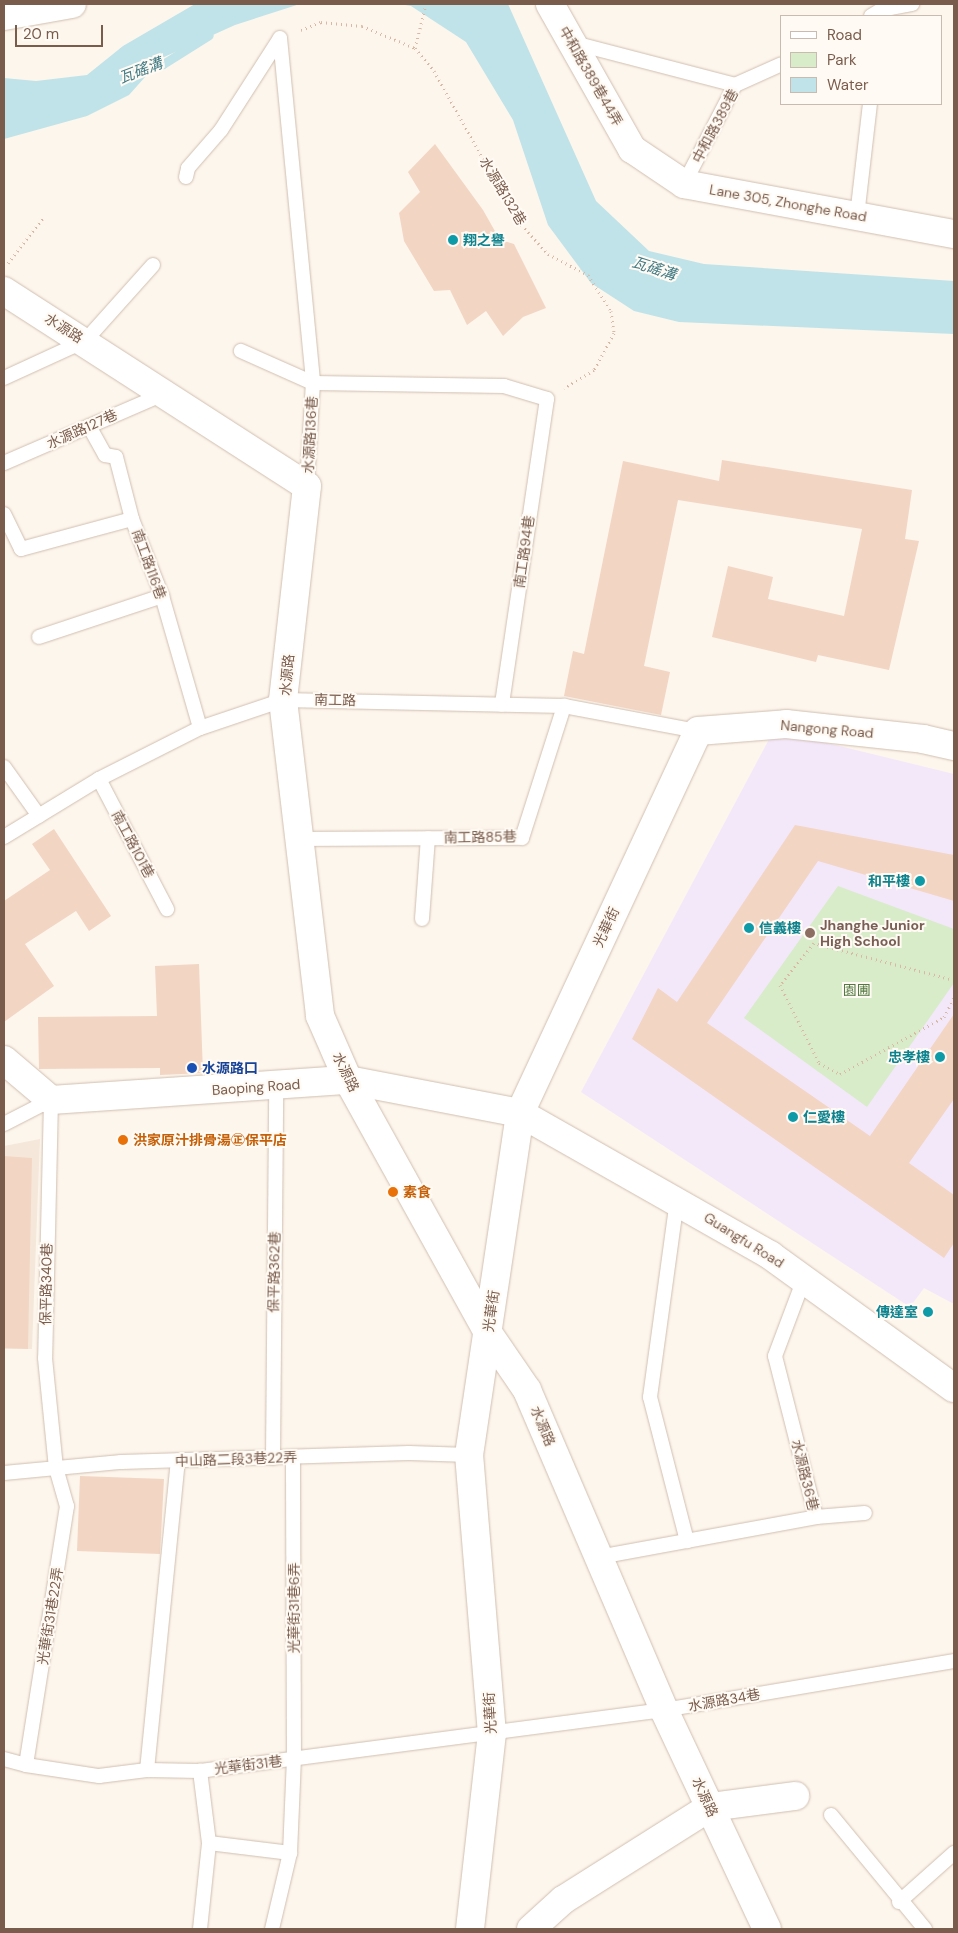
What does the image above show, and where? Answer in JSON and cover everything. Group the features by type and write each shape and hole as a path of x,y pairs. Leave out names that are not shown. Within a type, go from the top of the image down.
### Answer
{"street":[{"path":"4,16 72,4"},
{"name":"中和路389巷44弄","path":"550,4 632,149"},
{"name":"Lane 305, Zhonghe Road","path":"632,149 684,184 954,234"},
{"name":"水源路","path":"4,291 85,341 160,395 307,486 284,700 320,1016 348,1080 488,1333 527,1390 664,1710 767,1929"},
{"name":"Nangong Road","path":"698,731 786,724 924,739 954,746"},
{"name":"光華街","path":"470,1929 492,1734 469,1455 520,1113 698,731"},
{"path":"4,1060 51,1100"},
{"name":"Baoping Road","path":"51,1100 348,1080 520,1113"},
{"name":"Guangfu Road","path":"520,1113 677,1200 804,1279 954,1388"},
{"path":"531,1929 563,1900 710,1807 795,1796"}],"lane":[{"path":"876,10 912,4"},
{"path":"186,177 188,168 221,130 280,38"},
{"name":"水源路136巷","path":"280,38 313,384 307,486"},
{"path":"572,43 735,85"},
{"name":"中和路389巷","path":"684,184 735,85 780,65"},
{"path":"857,216 870,105"},
{"path":"4,378 85,341 154,265"},
{"path":"241,351 313,384 504,386 547,399"},
{"name":"水源路127巷","path":"4,463 160,395"},
{"name":"南工路94巷","path":"502,705 547,399"},
{"path":"89,426 105,455 116,457 132,519"},
{"name":"南工路116巷","path":"4,514 21,549 132,519 162,596 200,728"},
{"path":"39,637 162,596"},
{"name":"南工路","path":"4,837 99,779 200,728 284,700 564,706 698,731"},
{"name":"南工路85巷","path":"301,839 522,838 564,706"},
{"path":"4,767 39,816"},
{"name":"南工路101巷","path":"99,779 167,909"},
{"path":"422,919 428,838"},
{"name":"保平路362巷","path":"272,1458 276,1086"},
{"path":"4,1124 51,1100"},
{"name":"保平路340巷","path":"51,1100 45,1358 56,1468"},
{"path":"677,1200 650,1397 687,1541"},
{"name":"水源路36巷","path":"599,1557 816,1517 775,1356 804,1279"},
{"name":"中山路二段3巷22弄","path":"4,1473 178,1460 469,1455"},
{"name":"光華街31巷6弄","path":"272,1929 290,1852 294,1759 293,1457"},
{"path":"147,1770 178,1460"},
{"name":"光華街31巷22弄","path":"26,1765 67,1506 56,1468"},
{"path":"816,1517 865,1513"},
{"name":"水源路34巷","path":"492,1734 664,1710 954,1661"},
{"name":"光華街31巷","path":"4,1758 26,1765 99,1776 147,1770 200,1771 492,1734"},
{"path":"200,1771 208,1843 200,1929"},
{"path":"831,1815 925,1929"},
{"path":"208,1843 290,1852"},
{"path":"901,1902 954,1853"}],"path":[{"path":"415,48 426,4"},
{"name":"水源路132巷","path":"280,38 321,22 362,26 415,48 434,71 518,221 548,254 588,275 611,311 614,332 594,370 547,399"},
{"path":"4,269 43,218"},
{"path":"954,980 814,942 780,985 819,1063 840,1074 944,1017 954,997"}],"shaded area":[{"name":"Jhanghe Junior High School","path":"774,730 954,774 954,1304 924,1288 910,1307 581,1092"},
{"path":"40,1139 32,1349 4,1349 4,1146"}],"green space":[{"name":"園圃","path":"838,886 954,929 954,983 867,1107 744,1018"}],"water":[{"path":"195,4 300,4 235,25 162,58 129,95 87,116 4,139 4,78 36,81 87,75 123,46"},
{"path":"399,4 508,4 596,201 649,251 704,264 954,281 954,334 679,322 634,311 591,283 548,225 513,120 466,42 411,6"}],"building":[{"name":"翔之譽","path":"435,144 483,210 500,240 514,244 546,308 523,317 503,336 486,311 467,325 450,290 434,291 404,241 399,213 420,192 408,172"},
{"path":"722,460 912,490 905,539 919,541 889,670 818,655 816,662 712,637 728,566 773,577 768,599 844,616 862,529 678,500 644,666 670,672 661,715 564,696 573,651 584,654 623,461 719,481"},
{"path":"795,825 954,855 954,901 818,861 707,1023 870,1136 954,1014 954,1099 909,1163 954,1195 954,1243 944,1258 632,1039 658,988 677,1002"},
{"path":"54,829 111,916 89,931 76,911 25,944 54,986 4,1022 4,901 50,870 32,844"},
{"path":"199,964 203,1073 160,1075 160,1068 39,1069 38,1017 157,1016 155,966"},
{"path":"4,1156 32,1158 28,1349 4,1348"},
{"path":"80,1476 164,1479 160,1554 77,1551"}],"waterway":[{"name":"瓦磘溝","path":"144,71 163,64 209,35"}],"place":[{"name":"翔之譽","path":"453,240"},
{"name":"和平樓","path":"920,881"},
{"name":"信義樓","path":"749,928"},
{"name":"Jhanghe Junior High School","path":"810,933"},
{"name":"忠孝樓","path":"940,1057"},
{"name":"水源路口","path":"192,1068"},
{"name":"仁愛樓","path":"793,1117"},
{"name":"洪家原汁排骨湯㊣保平店","path":"123,1140"},
{"name":"素食","path":"393,1192"},
{"name":"傳達室","path":"928,1312"}]}
